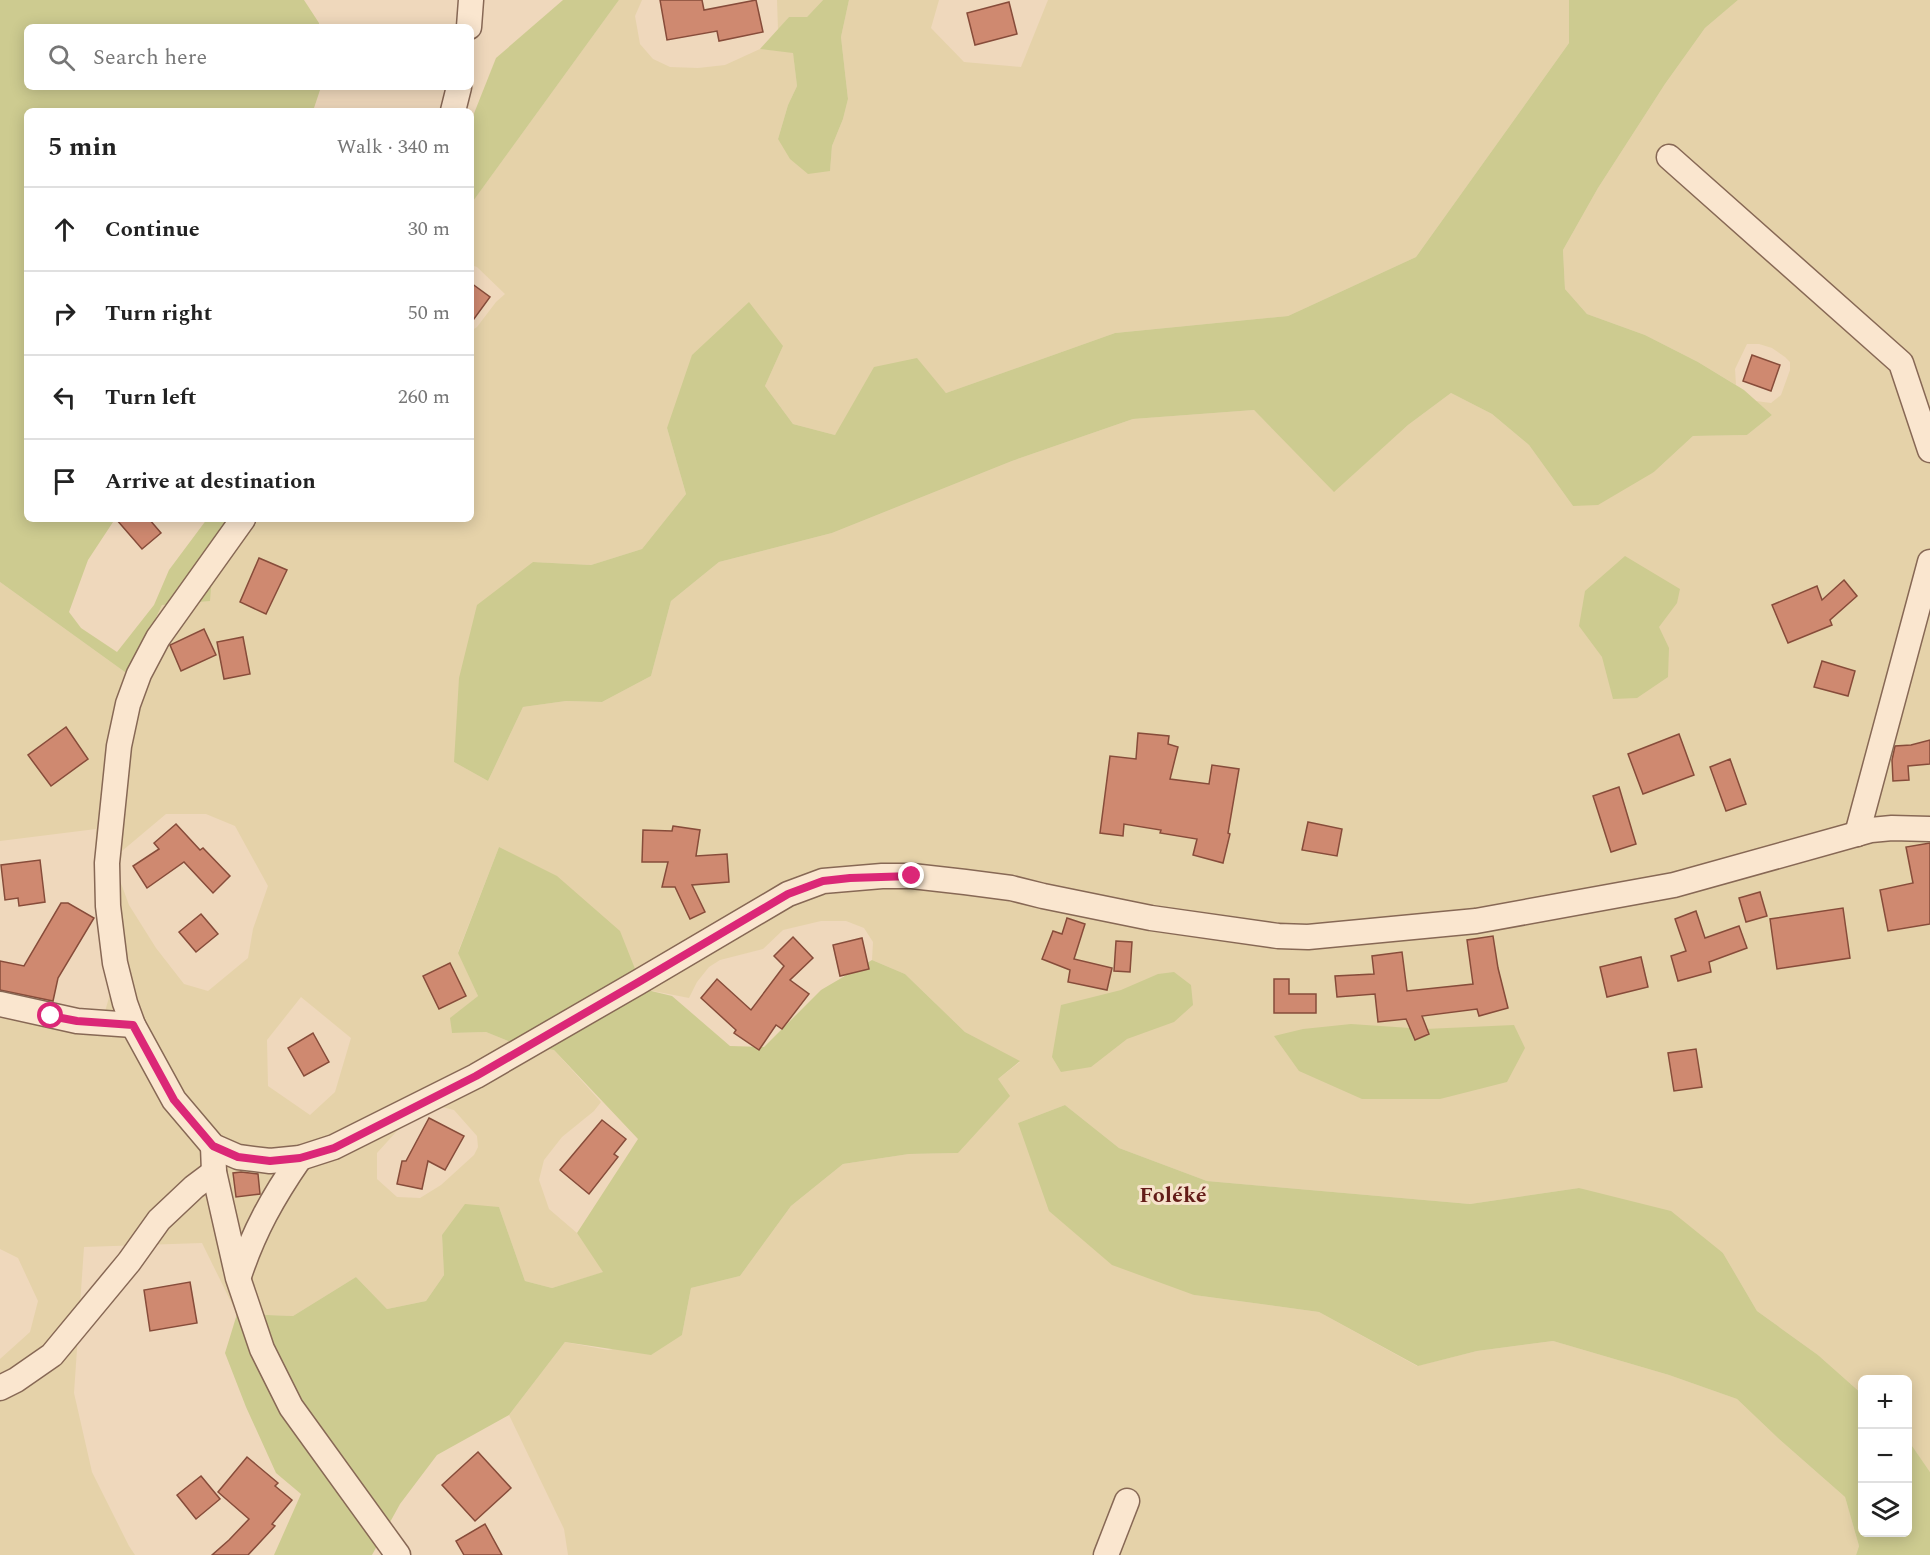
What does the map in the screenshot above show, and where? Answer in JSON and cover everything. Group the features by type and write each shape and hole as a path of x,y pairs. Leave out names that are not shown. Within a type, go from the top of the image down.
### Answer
{"street":[{"path":"469,24 471,0"},
{"path":"454,108 458,90"},
{"path":"1670,157 1901,363 1930,450"},
{"path":"241,522 158,638 139,674 119,746 107,863 108,906 114,963 124,1003 133,1025 174,1100 213,1146 238,1157 270,1161 300,1158 334,1148 476,1076 788,894 823,881 912,876 965,882 1011,888 1151,918 1278,936 1308,936 1476,921 1674,885 1857,834 1892,828 1930,829"},
{"path":"1857,834 1930,562"},
{"path":"0,1004 77,1021 133,1025"},
{"path":"213,1146 214,1172 238,1278 262,1349 291,1407 398,1555"},
{"path":"238,1278 262,1218 276,1192 300,1158"},
{"path":"0,1388 16,1380 52,1355 129,1262 159,1220 194,1187 214,1172"},
{"path":"1106,1555 1127,1501"}],"shaded area":[{"path":"0,0 304,0 319,24 24,24 24,90 320,90 314,108 24,108 24,522 113,522 88,560 69,612 81,628 117,652 154,605 169,570 205,522 228,522 214,549 210,601 162,605 129,675 0,582"},
{"path":"563,0 619,0 474,200 474,113 496,58"},
{"path":"619,0 642,0 635,16 640,44 653,59 670,67 698,68 725,65 760,49 793,52 797,86 788,105 778,139 830,170 832,146 848,99 841,37 849,0 939,0 931,28 964,62 1021,67 1048,0 1569,0 1569,43 1416,257 1288,316 1115,333 946,393 917,359 835,435 793,424 765,386 783,346 667,428 686,494 642,549 591,565 533,562 454,762 488,781 523,707 566,701 602,702 651,676 671,601 719,562 832,533 1012,461 1133,419 1254,410 1334,491 1408,425 1451,393 1492,414 1529,445 1573,506 1654,472 1693,436 1747,435 1772,415 1756,401 1771,403 1781,395 1790,370 1790,362 1772,348 1759,344 1747,344 1735,369 1736,385 1698,362 1645,335 1587,314 1565,289 1563,250 1598,188 1665,84 1705,28 1738,0 1930,0 1930,1472 1912,1446 1912,1375 1858,1375 1858,1390 1818,1355 1757,1311 1723,1253 1579,1188 1470,1204 1207,1181 1119,1148 1065,1105 1018,1123 1194,1295 1319,1312 1417,1366 1477,1351 1553,1341 1669,1375 1737,1399 1845,1497 1859,1546 1856,1555 568,1555 564,1529 509,1415 565,1342 608,1350 682,1335 691,1288 740,1276 791,1206 843,1164 909,1154 958,1153 998,1079 1020,1062 965,1032 905,974 872,960 873,942 864,928 846,921 821,921 783,930 763,949 720,960 709,967 697,982 689,998 643,989 499,847 458,952 478,996 451,1018 452,1033 486,1032 513,1043 554,1050 601,1102 594,1111 562,1137 544,1160 539,1180 549,1209 577,1233 604,1272 552,1288 525,1281 499,1207 442,1235 444,1275 426,1301 387,1309 356,1277 293,1316 237,1314 202,1243 84,1247 74,1393 92,1472 135,1555 0,1555 0,1359 30,1332 38,1301 18,1258 0,1249 0,1008 104,1015 110,994 94,890 96,829 0,841 0,582 129,675 162,605 214,549 228,522 474,522 474,329 505,294 474,266 474,200","holes":["66,727 78,744 50,784 28,754","166,814 206,814 235,826 268,886 253,929 248,958 208,991 184,984 156,948 129,905 119,878 122,851","301,997 351,1038 335,1092 310,1115 268,1086 267,1040","438,1106 454,1110 477,1136 478,1147 474,1155 441,1185 420,1198 397,1197 377,1179 377,1153 406,1121"]},
{"path":"777,0 823,0 807,17 789,17 778,30"},
{"path":"823,0 849,0 841,37 848,99 832,146 830,171 808,174 790,159 778,139 788,105 797,86 793,53 760,49 789,17 807,17"},
{"path":"1569,0 1738,0 1705,28 1665,84 1598,188 1563,250 1565,289 1587,314 1645,335 1698,362 1744,390 1772,415 1747,435 1693,436 1654,472 1598,505 1573,506 1529,445 1492,414 1451,393 1408,425 1334,492 1254,410 1133,419 1012,461 832,533 719,562 671,601 651,676 602,702 566,701 523,707 488,781 454,762 459,678 477,605 533,562 591,565 642,549 686,494 667,428 692,355 749,302 783,346 765,386 793,424 835,435 874,367 917,358 946,393 1115,333 1288,316 1416,257 1569,43"},
{"path":"1625,556 1680,589 1677,603 1659,627 1669,648 1668,677 1637,698 1613,699 1602,657 1579,626 1585,591"},
{"path":"499,847 557,876 620,931 643,989 672,996 730,1046 764,1047 821,990 872,960 905,974 965,1032 1020,1061 998,1079 1010,1096 958,1153 909,1154 843,1164 791,1206 740,1276 691,1288 682,1335 651,1355 565,1342 509,1415 437,1455 400,1504 372,1555 274,1555 301,1494 276,1473 225,1353 237,1314 293,1316 356,1277 387,1309 426,1301 444,1275 442,1235 465,1204 499,1207 525,1281 552,1288 603,1272 577,1233 638,1139 554,1050 513,1043 486,1032 452,1033 450,1018 478,996 458,953"},
{"path":"1174,972 1191,985 1193,1005 1174,1022 1127,1039 1091,1067 1061,1072 1052,1057 1061,1005 1121,990 1158,974"},
{"path":"1351,1024 1425,1029 1514,1025 1525,1048 1507,1082 1440,1099 1362,1099 1299,1071 1274,1036 1303,1029"},
{"path":"1065,1105 1119,1148 1207,1181 1470,1204 1579,1188 1671,1211 1723,1253 1757,1311 1818,1355 1858,1390 1858,1537 1912,1537 1912,1446 1930,1472 1930,1555 1856,1555 1859,1546 1845,1497 1737,1399 1669,1375 1553,1341 1477,1351 1418,1366 1319,1312 1194,1295 1112,1265 1049,1211 1018,1123"}],"building":[{"path":"660,0 702,0 704,10 756,0 763,32 719,41 717,31 667,40"},
{"path":"1009,2 1017,34 975,45 967,13"},
{"path":"474,285 490,297 474,319"},
{"path":"1752,355 1780,365 1771,391 1743,381"},
{"path":"119,522 152,522 161,533 142,549"},
{"path":"259,558 287,570 266,614 240,602"},
{"path":"1844,580 1857,596 1830,620 1832,625 1788,643 1772,605 1817,586 1822,600"},
{"path":"204,629 216,655 181,671 170,645"},
{"path":"243,637 250,674 224,679 217,642"},
{"path":"1822,661 1855,671 1848,696 1814,687"},
{"path":"66,727 88,759 51,786 28,755"},
{"path":"1138,733 1169,736 1168,744 1178,747 1170,779 1209,784 1212,765 1239,769 1228,833 1230,834 1223,863 1193,855 1197,839 1160,833 1161,830 1124,824 1123,836 1100,833 1110,756 1136,759"},
{"path":"1679,734 1694,775 1643,794 1628,754"},
{"path":"1930,740 1930,764 1908,766 1909,780 1893,781 1892,760 1895,746"},
{"path":"1730,759 1746,804 1726,811 1710,767"},
{"path":"1619,787 1636,844 1611,852 1593,796"},
{"path":"1308,822 1342,829 1337,856 1302,850"},
{"path":"176,824 200,850 203,848 230,876 213,893 184,862 147,888 133,866 159,849 154,843"},
{"path":"673,826 700,830 696,856 727,854 729,882 692,885 705,912 690,919 675,887 662,887 668,862 642,862 643,830 672,831"},
{"path":"1930,843 1930,924 1888,931 1880,890 1913,883 1906,847"},
{"path":"40,860 45,902 19,906 18,898 5,900 1,865"},
{"path":"1760,892 1767,916 1746,922 1739,898"},
{"path":"61,903 68,903 94,918 58,978 53,1001 0,990 0,961 24,966"},
{"path":"1843,908 1850,958 1777,969 1770,919"},
{"path":"1696,911 1705,938 1739,926 1747,948 1709,962 1711,972 1678,981 1671,956 1686,951 1675,919"},
{"path":"201,914 218,934 196,952 179,932"},
{"path":"1067,918 1085,924 1074,959 1112,968 1107,990 1068,982 1070,970 1042,959 1053,931 1062,934"},
{"path":"1493,936 1508,1008 1479,1016 1477,1009 1422,1016 1429,1034 1415,1040 1406,1019 1378,1022 1375,994 1337,997 1335,976 1374,974 1372,956 1402,952 1407,991 1473,984 1467,940"},
{"path":"793,937 813,958 790,980 809,994 782,1029 776,1025 759,1050 734,1033 736,1030 701,998 717,979 751,1010 784,966 774,956"},
{"path":"862,938 869,969 840,976 833,945"},
{"path":"1116,941 1132,942 1130,972 1114,971"},
{"path":"1641,957 1648,987 1607,997 1600,967"},
{"path":"450,963 466,996 439,1009 423,976"},
{"path":"1274,979 1289,979 1289,994 1316,994 1316,1013 1274,1013"},
{"path":"313,1033 329,1062 304,1076 288,1048"},
{"path":"1696,1049 1702,1087 1674,1091 1668,1053"},
{"path":"429,1118 464,1136 445,1170 428,1161 422,1189 397,1184 402,1161 406,1161"},
{"path":"602,1120 626,1139 614,1154 618,1157 589,1194 560,1170"},
{"path":"233,1173 258,1174 260,1194 236,1197"},
{"path":"190,1282 197,1323 150,1331 144,1290"},
{"path":"478,1452 511,1488 475,1521 442,1485"},
{"path":"247,1457 278,1483 275,1486 292,1500 272,1524 275,1526 248,1555 212,1555 249,1519 218,1492"},
{"path":"201,1476 220,1499 196,1519 177,1495"},
{"path":"485,1524 502,1555 464,1555 456,1541"}],"district":[{"name":"Foléké","path":"1173,1195"}],"route":[{"path":"51,1016 77,1021 133,1025 174,1100 213,1146 238,1157 270,1161 300,1158 334,1148 476,1076 788,894 823,881 912,876"}]}
